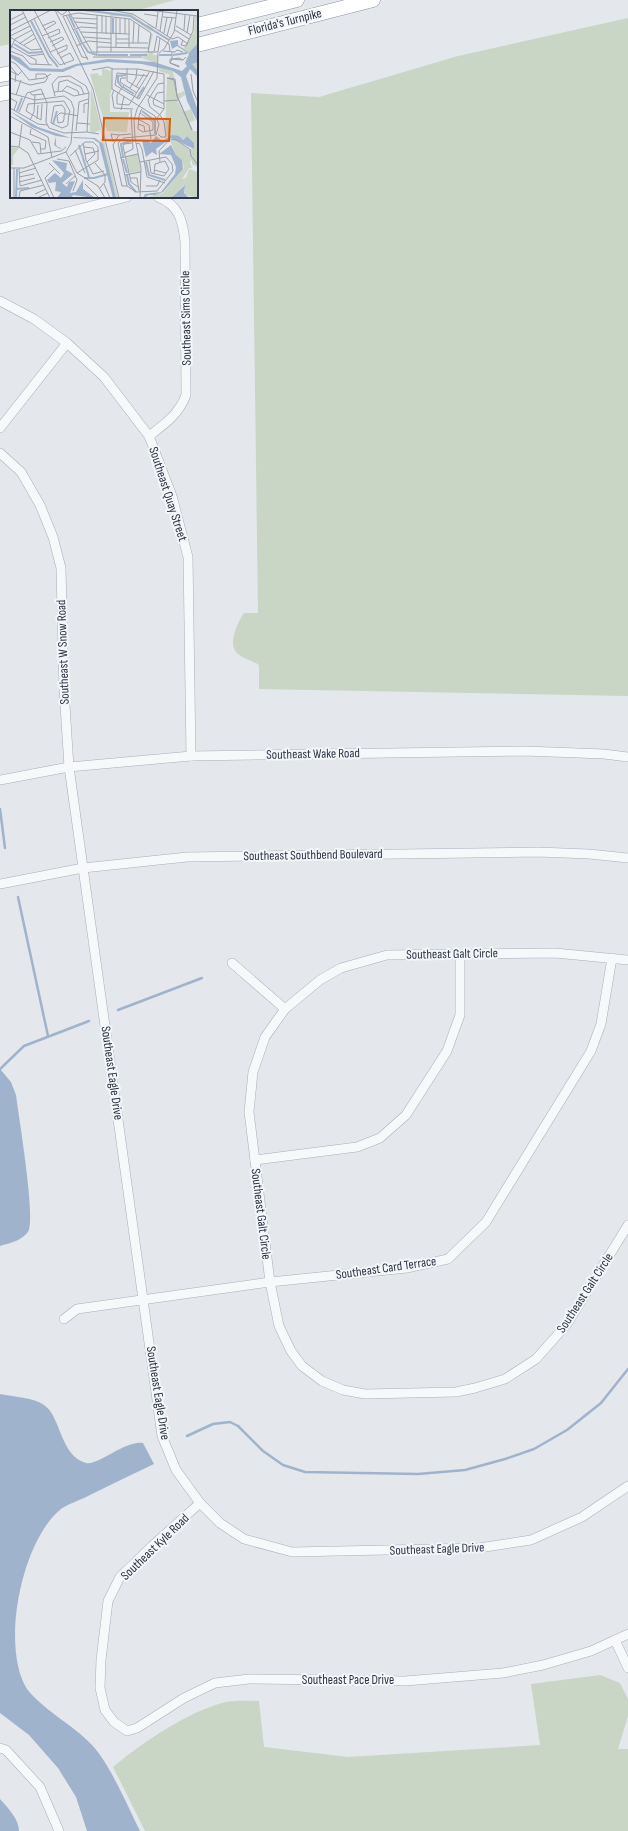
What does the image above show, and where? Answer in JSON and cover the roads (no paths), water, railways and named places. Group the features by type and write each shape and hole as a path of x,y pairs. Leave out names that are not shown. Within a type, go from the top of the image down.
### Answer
{"highway":[{"name":"Florida's Turnpike","path":"198,25 297,0"},
{"name":"Florida's Turnpike","path":"198,45 374,0"},
{"path":"0,75 10,72"},
{"path":"0,94 10,92"}],"street":[{"path":"0,229 123,198"},
{"name":"Southeast Sims Circle","path":"149,436 172,418 179,410 186,394 186,242 181,216 175,207 168,201 160,198"},
{"name":"Southeast Quay Street","path":"0,301 34,319 67,343 104,377 149,436 172,496 188,557 191,756"},
{"path":"0,428 67,343"},
{"name":"Southeast W Snow Road","path":"0,453 21,472 40,505 53,537 61,568 64,690 69,767 83,868"},
{"name":"Southeast Wake Road","path":"0,780 69,767 191,756 525,751 604,754 628,757"},
{"name":"Southeast Southbend Boulevard","path":"0,884 83,868 187,857 538,852 589,854 628,858"},
{"name":"Southeast Eagle Drive","path":"83,868 162,1436 176,1470 200,1503 220,1523 244,1539 292,1552 479,1548 530,1540 582,1517 628,1486"},
{"name":"Southeast Galt Circle","path":"628,960 555,953 387,955 361,961 341,968 320,980 285,1009 265,1037 254,1072 249,1112 270,1282 279,1326 290,1351 302,1366 322,1381 343,1390 365,1394 456,1392 505,1379 536,1359 567,1324 628,1224"},
{"path":"255,1160 358,1147 380,1138 406,1114 447,1051 458,1022 460,1015 460,955"},
{"name":"Southeast Card Terrace","path":"64,1319 77,1309 270,1282 407,1268 448,1259 486,1222 591,1051 601,1024 612,958"},
{"path":"232,963 285,1009"},
{"name":"Southeast Kyle Road","path":"100,1688 101,1660 108,1601 120,1577 200,1503"},
{"name":"Southeast Pace Drive","path":"100,1688 105,1710 114,1722 127,1731 137,1728 184,1698 215,1683 249,1679 405,1681 503,1673 543,1665 591,1650 628,1634"},
{"path":"615,1640 628,1668"},
{"path":"0,1748 6,1750 40,1787 59,1831"}],"water":[{"path":"0,1069 11,1082 16,1095 28,1186 30,1221 29,1230 24,1236 16,1241 0,1246"},
{"path":"0,1394 39,1402 50,1410 66,1444 71,1453 77,1459 86,1463 91,1463 128,1445 143,1443 154,1464 64,1507 47,1524 35,1544 26,1568 19,1594 15,1647 19,1670 27,1689 49,1710 84,1737 98,1752 118,1785 140,1831 87,1831 76,1797 58,1768 29,1735 0,1713"},
{"path":"0,1799 15,1818 19,1831 0,1831"}],"waterway":[{"path":"0,809 5,848"},
{"path":"18,897 48,1036"},
{"path":"118,1010 202,978"},
{"path":"0,1069 24,1046 89,1021"},
{"path":"187,1436 213,1424 230,1422 238,1426 263,1451 283,1465 305,1472 418,1474 465,1470 534,1449 567,1430 601,1403 628,1369"}]}
